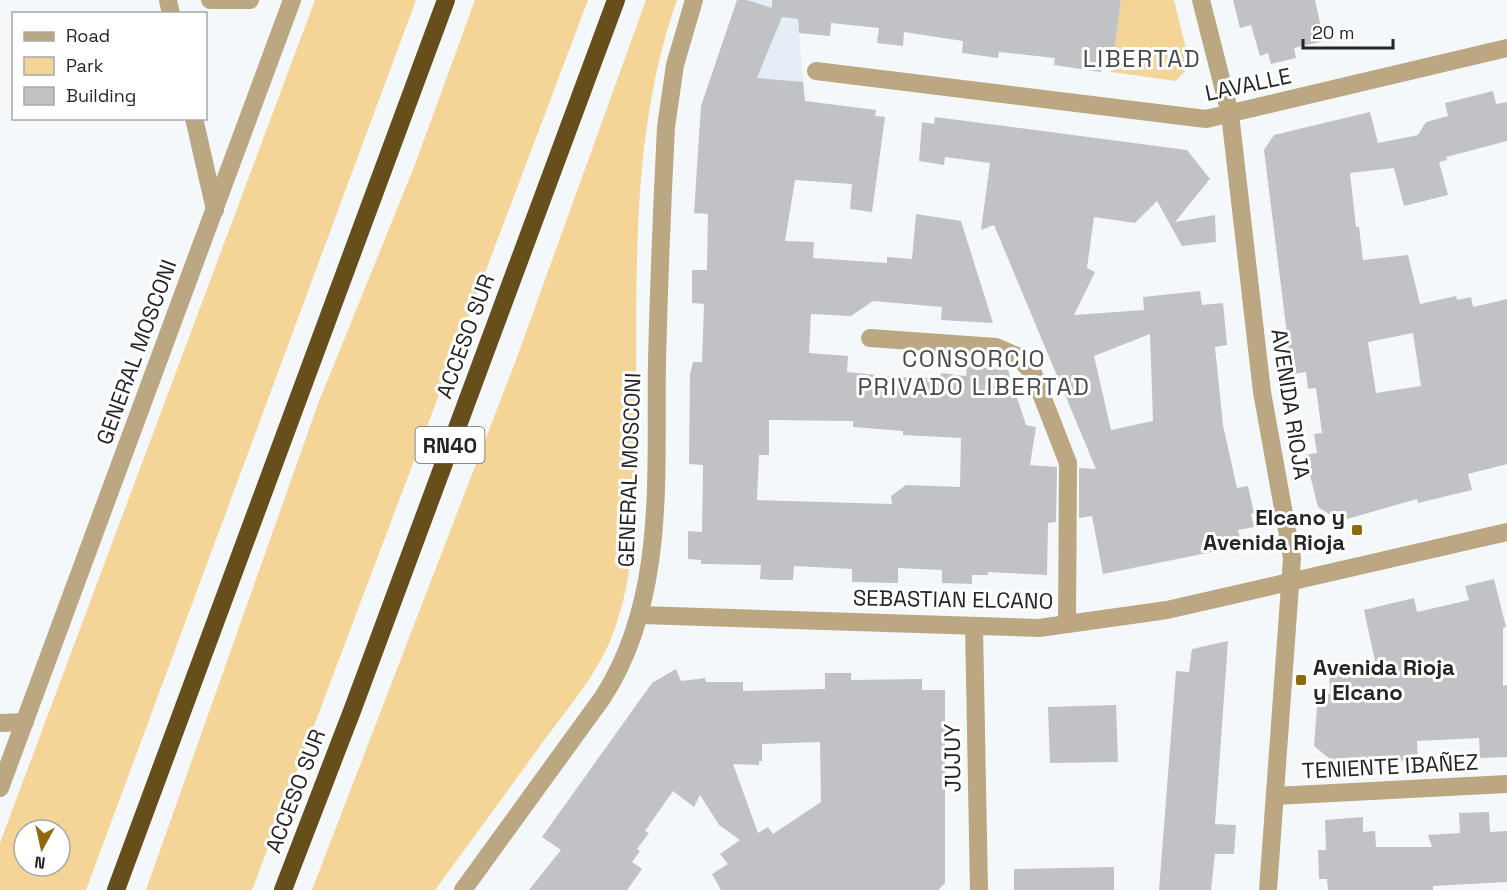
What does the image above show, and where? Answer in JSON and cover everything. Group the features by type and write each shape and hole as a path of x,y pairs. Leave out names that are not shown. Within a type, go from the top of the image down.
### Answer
{"highway":[{"path":"116,890 446,0"},
{"name":"ACCESO SUR","path":"283,890 616,0"}],"street":[{"path":"210,0 250,0"},
{"name":"GENERAL MOSCONI","path":"0,788 292,0"},
{"name":"GENERAL MOSCONI","path":"463,890 593,713 622,664 641,615 649,581 653,537 666,127 675,65 694,0"},
{"name":"AVENIDA RIOJA","path":"1201,0 1230,114 1262,392 1292,558 1268,890"},
{"name":"LAVALLE","path":"816,71 1206,119 1507,48"},
{"path":"194,120 214,210"},
{"path":"870,338 996,347 1009,351 1028,366 1068,463 1067,624"},
{"name":"SEBASTIAN ELCANO","path":"641,615 1039,628 1167,610 1507,532"},
{"name":"JUJUY","path":"974,626 979,890"},
{"path":"0,723 25,722"},
{"name":"TENIENTE IBAÑEZ","path":"1275,796 1507,784"}],"shaded area":[{"path":"737,0 796,0 806,113 701,106"}],"green space":[{"path":"315,0 416,0 86,890 0,890 0,843"},
{"path":"475,0 588,0 252,890 146,890 318,404 414,167"},
{"path":"646,0 677,0 661,53 650,108 643,163 638,218 634,516 630,567 611,639 580,693 435,890 312,890 516,360"},
{"path":"1121,0 1174,0 1190,65 1176,81 1111,72"}],"building":[{"path":"737,0 747,0 772,8 772,0 1121,0 1114,52 1104,50 1101,72 1054,65 1055,58 999,52 998,58 962,53 963,41 904,32 903,46 877,43 879,28 831,23 830,36 799,33 798,19 782,17 757,78 803,82 805,101 876,110 875,116 885,117 872,212 850,209 852,184 795,180 785,241 814,242 813,258 887,263 887,257 912,259 916,214 961,221 993,323 941,320 942,307 873,301 851,316 811,314 809,353 848,356 847,372 897,377 940,378 941,373 966,376 967,366 1008,370 1026,425 1036,427 1030,465 1057,467 1056,522 1048,523 1047,575 988,572 988,575 972,575 972,584 942,583 942,570 898,568 898,583 852,582 852,569 794,566 793,580 775,580 760,579 761,565 701,564 701,560 688,559 688,531 702,532 703,465 689,464 690,374 693,362 702,362 704,304 692,303 692,270 707,270 708,214 694,213 701,106","holes":["769,420 853,421 853,427 903,431 903,435 961,438 960,487 906,485 891,496 892,504 757,500 759,455 769,455"]},
{"path":"1233,0 1315,0 1324,41 1294,48 1296,58 1271,64 1268,53 1260,56 1251,25 1240,28"},
{"path":"1493,91 1496,104 1507,102 1507,141 1446,157 1447,160 1439,162 1448,195 1404,206 1394,168 1350,173 1356,227 1359,227 1363,260 1408,255 1420,304 1456,296 1457,300 1471,297 1473,307 1507,299 1507,464 1468,474 1472,490 1418,503 1417,499 1340,521 1318,507 1305,455 1317,453 1314,434 1322,433 1316,388 1308,389 1306,372 1292,374 1264,150 1274,135 1370,112 1378,143 1418,135 1426,122 1448,116 1445,103","holes":["1413,333 1421,386 1376,393 1368,342"]},
{"path":"935,117 1187,150 1210,179 1175,222 1215,215 1216,242 1182,246 1157,201 1135,223 1094,217 1087,268 1095,272 1074,315 1144,310 1143,297 1200,291 1202,305 1223,303 1227,345 1215,347 1223,425 1237,488 1248,486 1254,513 1251,514 1254,527 1238,530 1240,538 1230,540 1232,548 1103,574 1092,516 1079,518 1079,468 1096,469 994,225 981,230 990,163 945,157 944,165 919,161 922,122 934,124","holes":["1150,334 1153,421 1111,430 1094,356"]},
{"path":"1494,579 1506,627 1503,628 1503,686 1507,685 1507,757 1480,758 1479,738 1417,741 1418,760 1335,763 1314,746 1318,694 1330,694 1329,663 1375,661 1364,610 1414,598 1417,612 1469,600 1465,586"},
{"path":"1228,641 1215,824 1236,825 1234,854 1215,854 1211,890 1159,890 1176,671 1189,672 1192,649"},
{"path":"676,669 681,681 705,678 706,682 743,682 743,691 825,689 825,673 851,673 851,680 922,679 922,690 945,690 945,883 938,890 721,890 712,874 728,864 720,854 740,840 719,825 700,795 694,807 673,791 645,831 649,833 637,849 640,851 632,862 642,869 627,890 529,890 561,850 542,837 652,683","holes":["820,742 821,802 773,834 768,827 758,833 733,764 759,765 759,761 762,761 762,744"]},
{"path":"1116,705 1118,762 1050,763 1048,707"},
{"path":"1489,812 1490,832 1507,831 1507,882 1433,886 1433,890 1328,890 1327,879 1319,879 1318,850 1326,850 1325,820 1363,817 1363,832 1375,831 1376,847 1432,847 1428,835 1460,833 1459,813"},
{"path":"1114,867 1114,890 1014,890 1014,869"}],"place":[{"name":"Elcano y Avenida Rioja","path":"1357,530"},
{"name":"Avenida Rioja y Elcano","path":"1301,680"}],"district":[{"name":"LIBERTAD","path":"1142,58"},
{"name":"CONSORCIO PRIVADO LIBERTAD","path":"974,372"}]}
